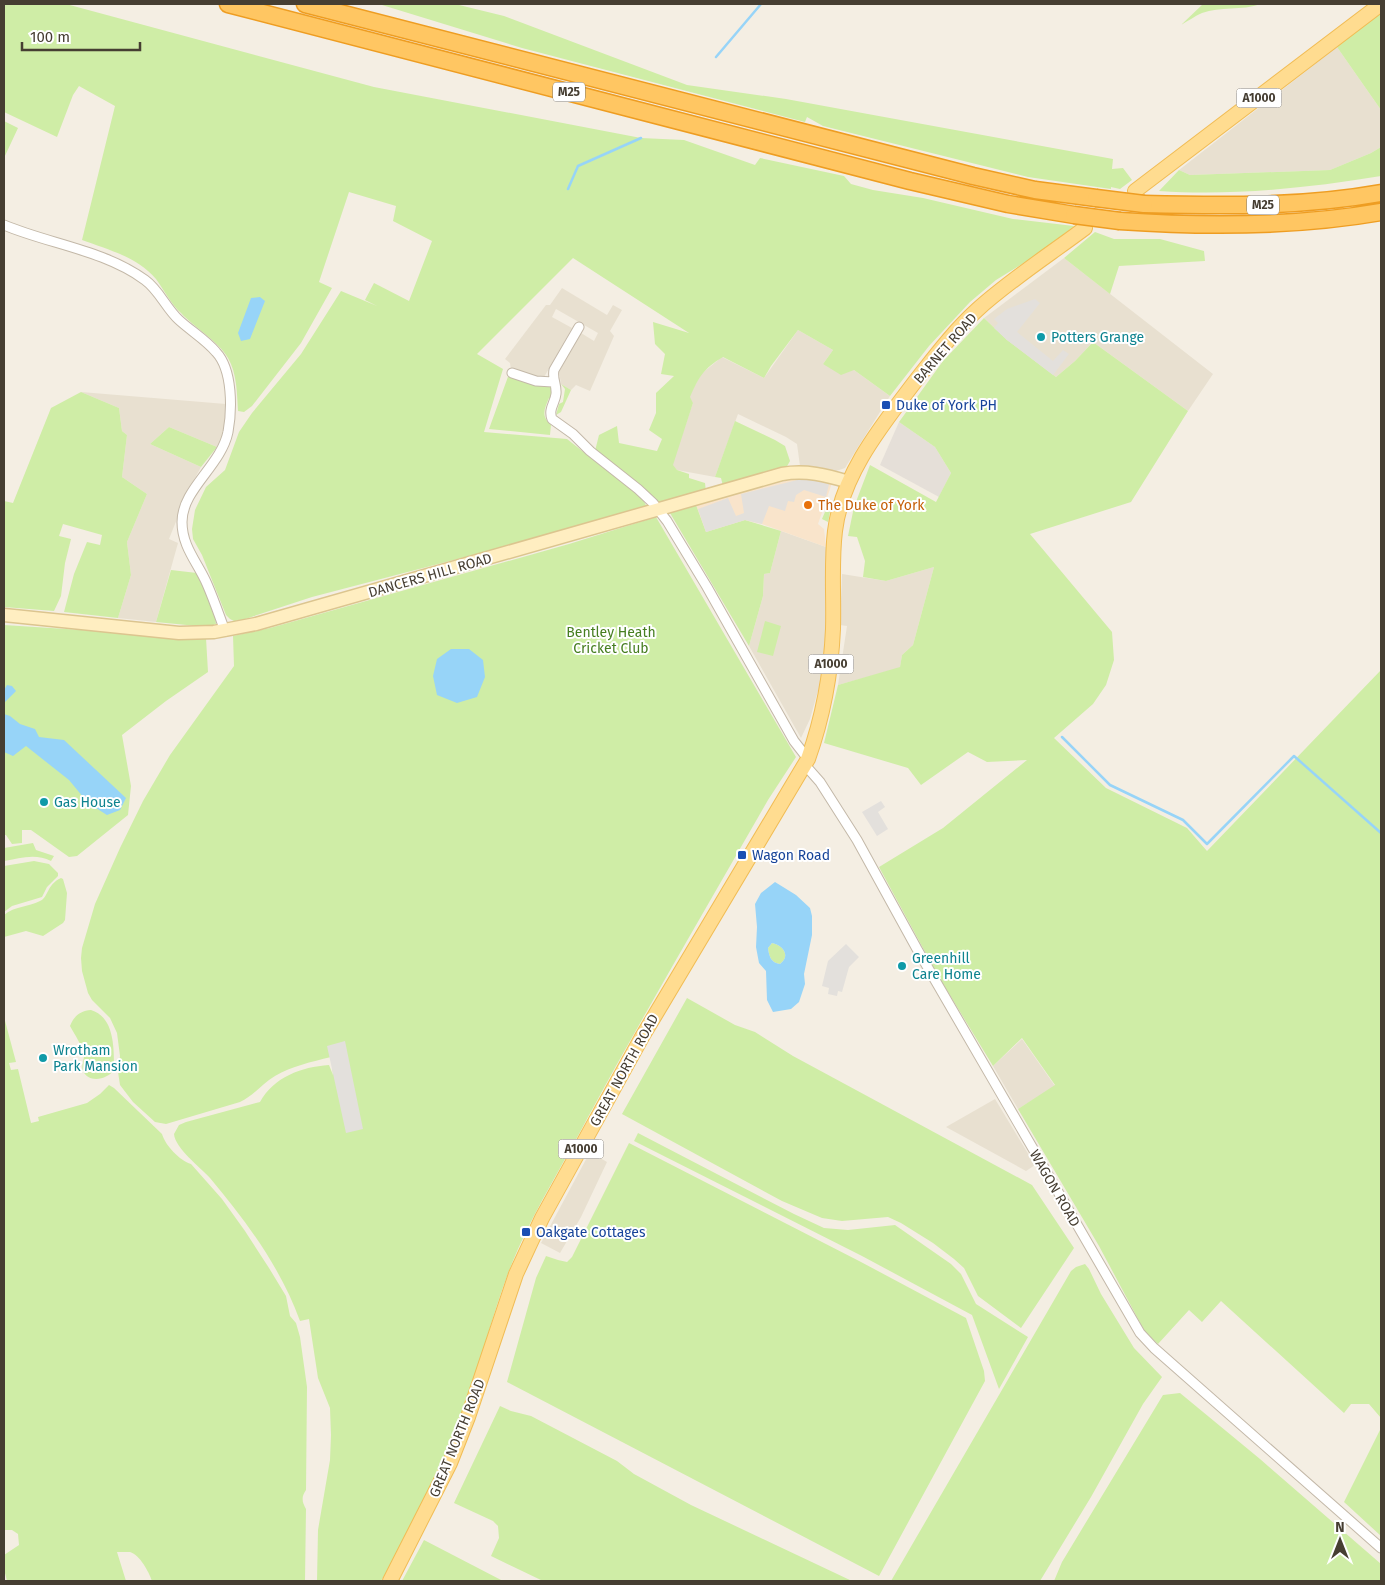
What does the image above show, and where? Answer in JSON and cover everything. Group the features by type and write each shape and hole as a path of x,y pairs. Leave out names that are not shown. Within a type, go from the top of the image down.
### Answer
{"highway":[{"name":"M25","path":"228,4 950,191 1008,204 1120,221 1176,224 1272,224 1327,220 1381,212"},
{"name":"M25","path":"305,4 973,176 1036,190 1096,198 1140,197 1214,206 1268,205 1333,200 1381,193"}],"main road":[{"name":"A1000","path":"1140,197 1381,4"},
{"name":"BARNET ROAD","path":"815,739 821,720 830,667 833,629 835,532 842,500 849,482 887,419 951,337 989,300 1085,228"},
{"name":"GREAT NORTH ROAD","path":"390,1581 450,1463 472,1408 513,1282 542,1218 642,1037 749,855 807,762 815,739"}],"street":[{"path":"4,225 94,255 134,273 151,285 178,319 218,353 230,387 231,410 227,436 218,457 190,496 182,520 183,533 189,552 207,583 225,631"},
{"path":"512,373 536,381 553,382 554,370 579,326"},
{"name":"WAGON ROAD","path":"553,382 556,392 550,415 554,421 642,492 667,521 707,587 794,741 857,840 922,957 1132,1322 1154,1348 1381,1548"},
{"name":"DANCERS HILL ROAD","path":"4,615 179,632 204,633 225,631 265,622 794,472 813,473 849,482"}],"shaded area":[{"path":"1337,47 1381,110 1381,147 1330,170 1190,175 1179,170"},
{"path":"1064,258 1213,374 1188,411 1093,342 1056,377 1007,340 984,318"},
{"path":"562,288 607,315 613,305 622,310 610,331 614,336 590,391 576,385 571,390 561,384 559,372 581,333 594,341 598,333 556,309 552,317 572,328 543,379 511,370 510,363 505,359 546,305 550,305"},
{"path":"1035,299 1040,303 1017,332 1053,361 1063,350 1069,354 1053,375 994,328 998,323 994,319 1007,309"},
{"path":"798,330 833,350 823,364 854,370 890,396 845,468 836,471 800,466 797,444 738,414 715,477 677,470 672,465 693,403 689,397 701,374 722,357 764,378"},
{"path":"81,392 226,404 228,411 224,434 217,447 169,427 150,444 201,467 189,489 169,539 178,543 156,622 118,618 131,575 127,542 147,494 122,477 127,435 122,431 119,408"},
{"path":"899,422 935,447 951,473 939,497 880,465"},
{"path":"804,476 832,483 818,524 824,529 826,547 762,524 745,520 706,532 696,505"},
{"path":"805,478 829,484 826,497 804,490 796,495 794,502 788,501 785,511 769,506 762,524 745,520 706,532 698,509 728,498 736,516 744,513 741,494"},
{"path":"781,531 826,547 828,584 821,680 810,719 801,738 749,646 763,596 764,574 770,573"},
{"path":"934,567 913,645 902,655 900,668 838,685 847,626 840,625 842,574 886,581"},
{"path":"881,801 885,807 878,812 888,829 877,836 862,812"},
{"path":"846,944 859,957 849,967 842,992 838,991 837,996 828,994 829,988 822,986 828,961"},
{"path":"1022,1039 1055,1086 1018,1109 993,1066"},
{"path":"345,1041 363,1129 346,1133 327,1046"},
{"path":"995,1099 1035,1165 1026,1171 946,1127"},
{"path":"590,1152 607,1162 581,1217 560,1253 541,1243"}],"green space":[{"path":"4,4 66,4 374,87 641,138 684,140 755,165 760,158 844,176 851,184 873,190 923,198 1013,219 1074,226 1040,253 996,280 970,302 929,346 890,396 854,370 841,375 823,364 833,350 798,330 764,378 723,357 716,361 702,374 690,397 693,403 673,465 677,470 689,474 689,478 705,483 706,492 661,505 654,497 595,451 599,435 617,426 619,443 657,451 662,439 649,430 656,413 656,393 674,376 661,374 665,354 655,344 653,322 689,333 573,258 477,354 503,369 484,432 567,439 642,498 648,509 312,597 236,622 226,615 202,555 193,539 192,529 195,510 206,487 225,470 239,432 252,413 301,354 341,291 377,306 365,300 374,283 409,301 432,241 393,221 396,206 349,192 319,282 332,288 301,343 252,406 244,412 238,411 233,370 228,358 219,346 177,309 149,271 131,259 82,240 115,106 79,86 73,95 57,137 4,112"},
{"path":"358,4 455,4 504,16 687,85 786,99 1113,159 1112,169 1123,168 1132,180 1120,189 1111,187 1111,189 1028,177 823,126 807,117 805,122 522,48 382,5"},
{"path":"1203,4 1261,4 1209,11 1199,14 1181,25"},
{"path":"1381,11 1381,110 1337,47"},
{"path":"4,121 18,128 4,158"},
{"path":"1381,147 1381,176 1326,184 1243,192 1159,191 1179,170 1190,175 1330,170"},
{"path":"1095,232 1114,239 1160,239 1204,251 1205,261 1119,266 1110,294 1064,258"},
{"path":"984,318 1007,340 1056,377 1093,342 1188,411 1131,502 1030,534 1112,632 1114,660 1106,685 1093,704 1054,738 1106,788 1187,828 1207,851 1381,670 1381,1418 1369,1404 1351,1404 1344,1413 1221,1301 1202,1322 1189,1310 1158,1344 1145,1332 1099,1246 1018,1109 1055,1085 1022,1038 993,1066 937,974 879,867 943,828 1027,760 987,762 968,752 921,785 908,768 824,743 838,685 900,667 902,655 913,645 934,567 886,581 863,577 865,561 857,537 848,536 854,507 870,465 936,502 951,473 935,447 899,422 943,361"},
{"path":"509,374 551,387 553,391 551,399 549,398 544,413 551,425 550,435 489,429"},
{"path":"561,384 571,390 561,412 556,415 559,404 563,402 565,389"},
{"path":"81,392 119,408 122,431 127,435 122,477 147,494 127,542 131,575 118,618 64,612 74,574 87,542 100,545 102,535 63,524 59,536 71,539 65,563 61,596 54,611 4,607 4,501 13,503 51,408"},
{"path":"735,421 785,446 790,461 786,468 723,486 721,478 715,477"},
{"path":"169,427 217,447 201,467 150,444"},
{"path":"830,500 832,502 828,522 822,519"},
{"path":"696,505 706,532 745,520 781,531 770,573 764,574 763,596 749,646 670,513"},
{"name":"Bentley Heath Cricket Club","path":"656,517 796,757 768,800 655,997 534,1216 518,1249 502,1290 455,1438 426,1501 393,1561 381,1581 317,1581 318,1530 330,1460 331,1435 330,1408 318,1378 309,1319 300,1321 283,1282 249,1228 210,1178 183,1151 174,1134 179,1125 186,1122 260,1102 273,1086 289,1075 299,1071 329,1065 333,1075 331,1057 281,1073 240,1102 166,1124 155,1122 133,1102 120,1085 118,1072 120,1056 117,1033 110,1018 92,1000 88,993 82,971 81,958 82,948 95,904 143,801 170,755 234,666 233,636 270,628 569,544"},
{"path":"171,570 197,573 212,604 216,624 207,627 156,622"},
{"path":"765,621 781,626 773,656 757,652"},
{"path":"4,625 206,638 208,672 122,735 131,786 128,815 77,856 69,857 31,830 22,830 22,843 12,844 4,835"},
{"path":"33,843 36,850 54,856 51,861 34,857 4,861 4,848"},
{"path":"34,861 49,864 58,873 58,876 47,887 42,897 12,906 4,912 4,866"},
{"path":"61,878 67,893 65,920 63,923 43,936 26,931 4,937 4,915 43,899 50,887"},
{"path":"772,943 784,951 785,958 780,964 774,962 770,956 768,948"},
{"path":"687,998 735,1025 755,1032 793,1056 1032,1185 1074,1248 1021,1328 978,1296 964,1268 954,1259 901,1223 888,1217 842,1221 822,1218 782,1201 622,1114"},
{"path":"91,1010 99,1014 109,1027 114,1053 114,1070 107,1076 98,1079 90,1078 83,1071 83,1051 70,1026 73,1019 78,1015"},
{"path":"4,1017 16,1062 9,1063 11,1070 18,1069 31,1123 39,1121 38,1117 87,1103 109,1085 114,1088 162,1134 166,1143 174,1152 182,1160 191,1164 222,1199 245,1231 286,1296 290,1316 296,1323 300,1337 307,1387 306,1490 303,1495 306,1509 305,1581 152,1581 141,1560 134,1554 130,1552 117,1552 126,1581 7,1581 4,1569 4,1555 19,1545 18,1534 12,1530 4,1530"},
{"path":"638,1133 824,1228 848,1230 895,1225 951,1264 961,1274 976,1304 1028,1337 999,1389 972,1315 862,1256 634,1141"},
{"path":"629,1143 966,1318 984,1371 985,1381 879,1576 507,1382 536,1278 546,1256 567,1262 572,1257"},
{"path":"1085,1264 1134,1348 1162,1377 1143,1404 1091,1497 1040,1581 891,1581 1071,1271"},
{"path":"1180,1393 1260,1459 1381,1564 1381,1581 1054,1581 1062,1562 1163,1395"},
{"path":"500,1406 531,1416 617,1461 634,1474 691,1505 852,1581 543,1581 491,1556 499,1538 498,1526 493,1521 454,1503"},
{"path":"1381,1425 1381,1536 1344,1502"},
{"path":"424,1540 503,1581 402,1581"}],"water":[{"path":"260,297 265,301 250,339 241,341 238,333 251,298"},
{"path":"451,649 469,649 483,660 485,677 477,697 457,703 437,695 433,676 437,659"},
{"path":"7,685 12,686 16,691 4,703 4,690"},
{"path":"4,714 20,724 35,729 39,737 64,740 126,798 120,810 107,815 88,803 69,780 26,746 13,756 4,752"},
{"path":"775,882 796,895 810,908 812,935 804,974 805,984 799,1002 791,1009 773,1012 767,1000 766,971 759,963 756,947 755,904 761,893","holes":["772,943 782,948 785,954 785,958 780,964 773,961 768,951"]}],"waterway":[{"path":"716,57 761,4"},
{"path":"568,189 578,166 641,138"},
{"path":"1062,737 1110,785 1183,820 1207,844 1294,756 1381,833"}],"place":[{"name":"Potters Grange","path":"1041,337"},
{"name":"Duke of York PH","path":"886,405"},
{"name":"The Duke of York","path":"808,505"},
{"name":"Gas House","path":"44,802"},
{"name":"Wagon Road","path":"742,855"},
{"name":"Greenhill Care Home","path":"902,966"},
{"name":"Wrotham Park Mansion","path":"43,1058"},
{"name":"Oakgate Cottages","path":"526,1232"}]}
